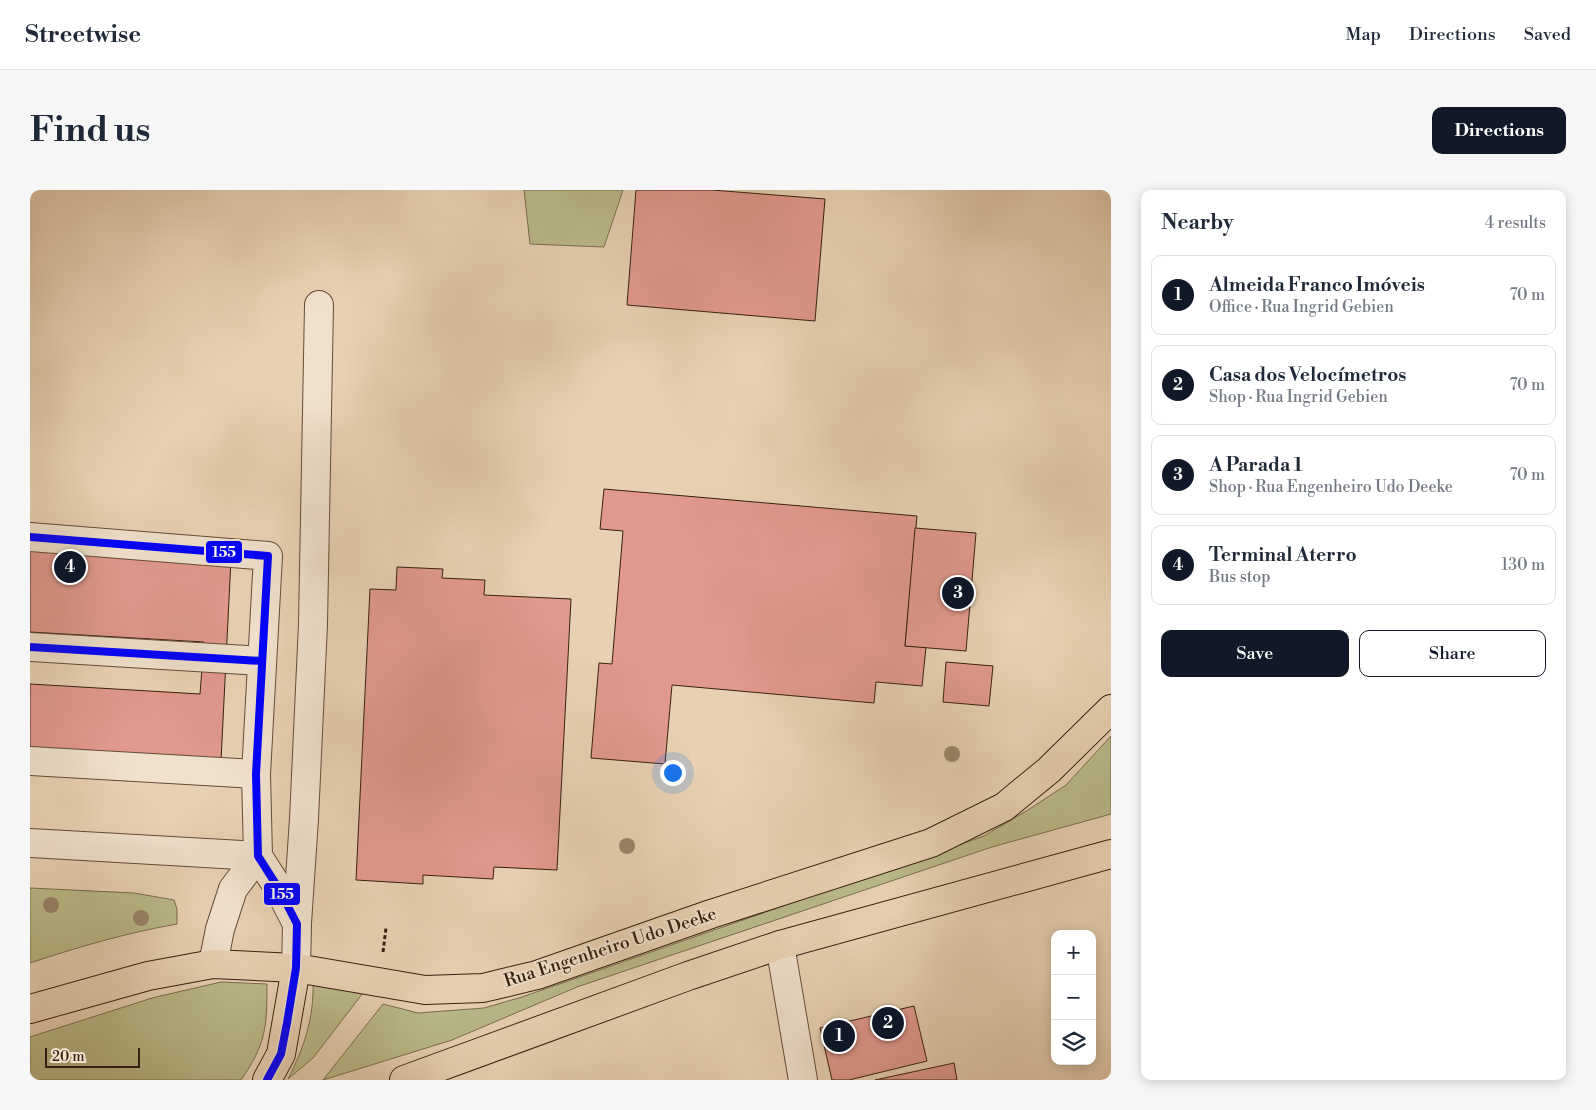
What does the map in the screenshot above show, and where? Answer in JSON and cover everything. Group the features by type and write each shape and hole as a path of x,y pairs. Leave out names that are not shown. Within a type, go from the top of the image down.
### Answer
{"main road":[{"name":"Rua Engenheiro Udo Deeke","path":"30,1009 148,976 213,964 296,968 425,990 483,988 537,975 711,914 930,843 1004,807 1049,770 1111,709"},
{"path":"404,1080 688,976 780,945 1111,854"},
{"path":"267,1080 281,1054 296,968"}],"street":[{"path":"296,968 313,624 319,306"},
{"path":"30,537 268,556 256,774 258,856 279,889 297,924"},
{"path":"30,647 262,661"},
{"path":"30,761 256,774"},
{"path":"30,843 258,856"},
{"path":"213,964 220,929 233,889 258,856"},
{"path":"780,945 802,1080"}],"path":[{"path":"382,960 386,928"}],"green space":[{"path":"524,190 623,190 604,247 530,244"},
{"path":"1111,736 1111,814 992,847 577,987 452,1040 323,1080 383,1004 418,1013 484,1008 522,997 984,836 1066,785"},
{"path":"30,888 134,893 174,900 177,909 177,924 102,941 30,963"},
{"path":"221,982 267,984 263,1035 256,1056 241,1080 30,1080 30,1037 152,998"},
{"path":"313,983 363,993 313,1058 288,1079 299,1056 310,1021"}],"building":[{"path":"636,190 712,190 825,199 815,321 627,305"},
{"path":"604,489 917,516 905,646 926,647 922,686 876,682 874,703 672,685 665,764 591,758 599,663 612,664 623,531 600,529"},
{"path":"915,528 976,533 966,651 905,646"},
{"path":"30,549 231,559 220,781 30,772 30,684 200,694 204,642 30,632"},
{"path":"397,567 443,569 442,578 485,580 484,595 571,599 557,870 494,867 493,879 423,875 423,884 356,880 370,589 396,590"},
{"path":"946,662 993,666 989,706 943,702"},
{"path":"914,1006 927,1061 849,1080 832,1080 820,1028"},
{"path":"954,1063 957,1080 875,1080"}],"transit line":[{"name":"155","path":"30,537 268,556 256,774 258,856 279,889 297,924 296,968 287,1023 281,1054 267,1080"},
{"name":"155","path":"30,647 262,661"}],"place":[{"name":"Terminal Aterro","path":"70,567"},
{"name":"A Parada 1","path":"958,593"},
{"name":"Casa dos Velocímetros","path":"888,1023"},
{"name":"Almeida Franco Imóveis","path":"839,1036"}]}
